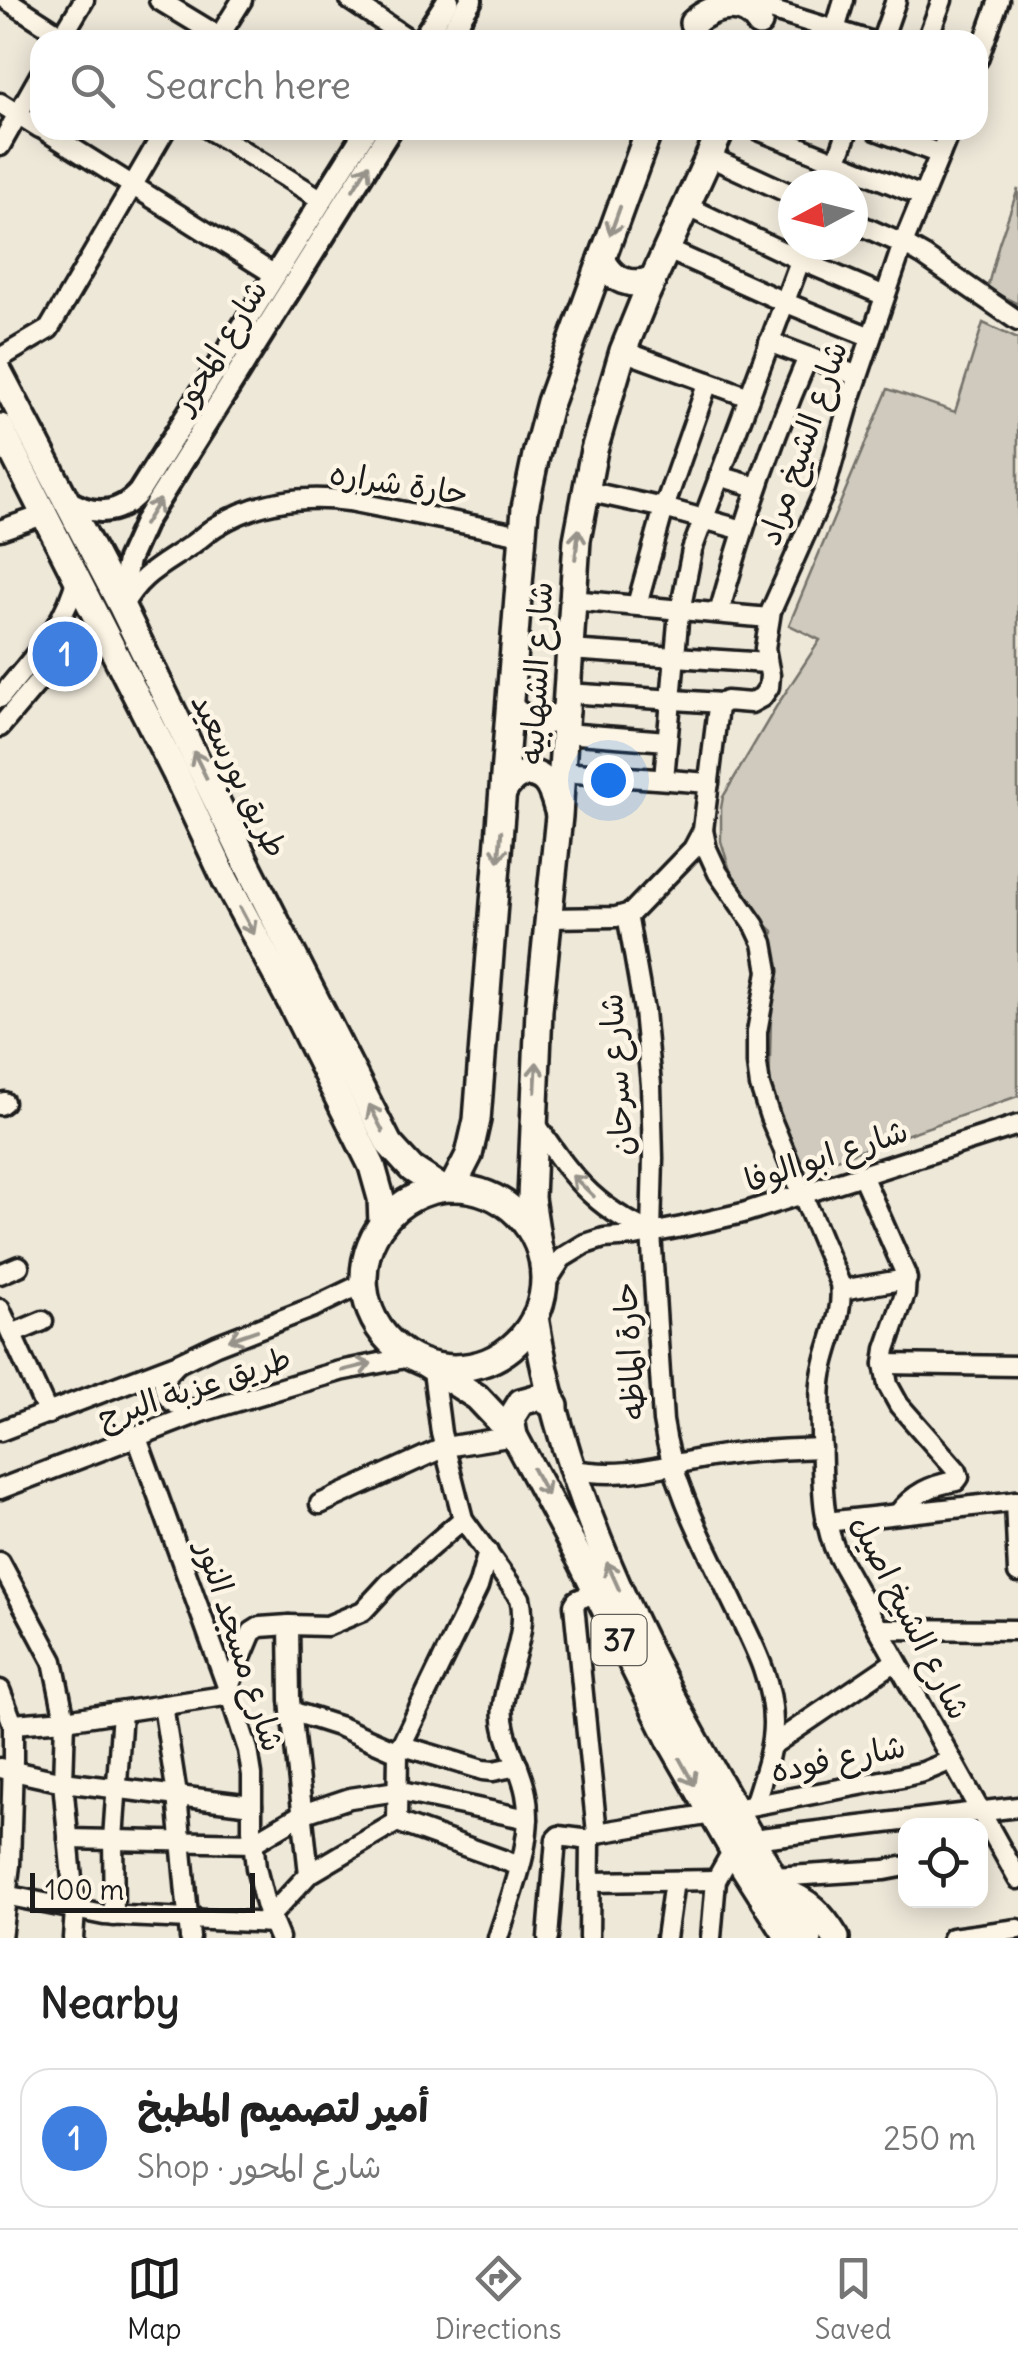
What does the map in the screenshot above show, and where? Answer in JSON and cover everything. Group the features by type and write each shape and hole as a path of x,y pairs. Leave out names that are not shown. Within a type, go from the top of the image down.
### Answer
{"highway":[{"path":"693,21 718,3 734,0 748,6 760,18"},
{"name":"شارع الشهابيه","path":"446,1188 469,1156 478,1120 522,535 530,481 550,402 645,140"},
{"name":"شارع الشهابيه","path":"538,1244 532,1198 539,1010 560,816 577,540 605,410 624,351 718,140"},
{"path":"602,259 608,271 622,281 640,284 653,279"},
{"name":"طريق بورسعيد","path":"0,374 56,507 77,576 226,881 372,1166 381,1198 382,1224"},
{"name":"طريق بورسعيد","path":"0,427 121,605 389,1144 412,1169 446,1188"},
{"path":"510,707 521,717 540,722 554,720 566,712"},
{"path":"504,791 520,775 538,776 550,789 560,816"},
{"path":"199,826 216,827 223,812"},
{"path":"226,881 226,874 235,865 248,866"},
{"path":"446,1188 479,1191 504,1202 524,1220 538,1244 544,1286 536,1318 516,1344 490,1362 458,1369 423,1364 390,1342 374,1320 364,1282 368,1252 391,1213 414,1197 446,1188"},
{"name":"37","path":"536,1318 570,1469 609,1568 647,1650 733,1809 742,1845 809,1938"},
{"name":"37","path":"423,1364 477,1398 514,1436 597,1592 651,1705 733,1809"},
{"path":"514,1436 511,1418 521,1402 539,1398 555,1406"},
{"path":"770,1938 774,1890 800,1898 815,1909 836,1938"},
{"name":"37","path":"774,1890 789,1938"}],"main road":[{"path":"428,30 448,0"},
{"path":"452,30 472,0"},
{"name":"شارع المحور","path":"121,605 128,560 140,530 316,228 322,200 360,140"},
{"name":"شارع المحور","path":"56,507 98,512 118,509 135,497 276,275 382,140"}],"street":[{"path":"8,0 51,30"},
{"path":"69,30 84,0"},
{"path":"159,0 206,30"},
{"path":"225,30 242,0"},
{"path":"350,0 395,30"},
{"path":"835,30 844,0"},
{"path":"886,30 896,0"},
{"path":"931,30 942,0"},
{"path":"987,30 996,1"},
{"path":"760,18 812,30"},
{"path":"0,146 30,93"},
{"path":"0,103 30,122"},
{"path":"60,140 276,275"},
{"path":"0,358 49,329 158,140"},
{"path":"226,140 322,200"},
{"path":"782,140 922,196"},
{"path":"833,170 844,140"},
{"path":"903,140 940,154"},
{"name":"شارع الشيخ مراد","path":"767,663 769,618 824,492 884,296 946,140"},
{"path":"710,157 778,188"},
{"path":"688,207 778,242"},
{"path":"868,229 944,269 1018,322"},
{"path":"668,250 871,337"},
{"path":"664,779 680,610 689,565 800,260"},
{"path":"818,260 884,296"},
{"path":"769,342 858,376"},
{"path":"624,351 748,397"},
{"path":"719,613 757,487 808,357"},
{"path":"638,605 664,508 708,382"},
{"path":"719,476 757,487"},
{"path":"586,491 743,530"},
{"name":"حارة شراره","path":"121,605 149,572 212,529 248,510 288,500 349,501 522,535"},
{"path":"0,530 56,507"},
{"path":"0,698 55,630 72,597 77,576"},
{"path":"572,600 769,618"},
{"path":"0,728 64,650 89,639 109,640"},
{"path":"566,712 671,698 751,703 762,697 770,681 767,663 569,650"},
{"path":"549,918 627,914 693,849 702,830 721,702"},
{"path":"566,712 667,741"},
{"path":"562,772 709,783"},
{"path":"702,830 715,867 755,926 766,952 767,981 757,1032 758,1075 770,1117 841,1290 906,1280"},
{"name":"شارع سرحان","path":"627,914 649,1060 651,1232"},
{"path":"534,1121 583,1188 651,1232"},
{"name":"شارع ابو الوفا","path":"544,1286 562,1258 579,1246 604,1238 634,1236 728,1217 1018,1125"},
{"path":"862,1175 904,1266 906,1280 887,1342 884,1364 888,1385 895,1399 959,1477 956,1482 921,1492 898,1514"},
{"name":"حارة الماظه","path":"651,1232 661,1406 672,1465 688,1508 762,1664 772,1711 771,1746 733,1809"},
{"path":"0,1274 19,1266"},
{"name":"طريق عزبة البرج","path":"0,1431 314,1308 364,1282"},
{"name":"شارع الشيخ اصيل","path":"841,1290 820,1395 826,1522 834,1548 982,1818"},
{"path":"0,1308 7,1331 48,1414"},
{"path":"7,1331 43,1321"},
{"path":"176,1364 164,1379 166,1397 174,1405 201,1412"},
{"path":"423,1364 463,1519 520,1598 523,1609 502,1707 503,1723 527,1798 528,1819 520,1866 498,1938"},
{"name":"طريق عزبة البرج","path":"0,1489 201,1412 340,1372 423,1364"},
{"path":"884,1364 1018,1366"},
{"name":"شارع مسجد النور","path":"136,1435 230,1692 250,1758 252,1843 258,1880 274,1926"},
{"path":"320,1504 445,1447 514,1436"},
{"path":"570,1469 627,1474 738,1454 822,1448"},
{"path":"826,1522 1016,1501 1018,1573"},
{"path":"13,1724 163,1706 230,1692 252,1632 260,1627 328,1626 363,1611 389,1583 463,1519"},
{"path":"397,1822 399,1749 478,1587 488,1552"},
{"path":"0,1562 54,1661 65,1720 63,1782 75,1910 72,1938"},
{"path":"590,1938 593,1836 574,1605 597,1592"},
{"path":"288,1625 291,1711 309,1874"},
{"path":"878,1629 1018,1630"},
{"path":"771,1746 896,1661"},
{"path":"0,1690 13,1724 6,1769 1,1938"},
{"path":"163,1706 177,1794 189,1929"},
{"path":"291,1711 399,1749 482,1770 518,1766"},
{"path":"114,1916 114,1839 122,1712"},
{"name":"شارع فوده","path":"548,1938 559,1836 593,1836 733,1809 912,1774 952,1760"},
{"path":"6,1769 63,1782 252,1805"},
{"path":"68,1838 252,1843 302,1814 350,1798 397,1791 528,1819"},
{"path":"711,1938 716,1880 742,1845 1018,1807"},
{"path":"4,1894 189,1929 274,1926 309,1874 397,1822"},
{"path":"397,1822 520,1866"},
{"name":"شارع الشيخ اصيل","path":"988,1837 1018,1879"},
{"path":"774,1890 898,1868"},
{"path":"590,1882 716,1880"},
{"path":"666,1938 674,1881"},
{"path":"138,1938 143,1918"},
{"path":"952,1938 1018,1928"}],"shaded area":[{"path":"1018,189 1018,304 987,289"},
{"path":"983,323 1018,339 1018,1096 796,1173 769,1101 773,931 752,911 734,883 721,841 723,797 820,640 789,625 888,389 955,412"}],"place":[{"name":"أمير لتصميم المطبخ","path":"65,654"}]}
